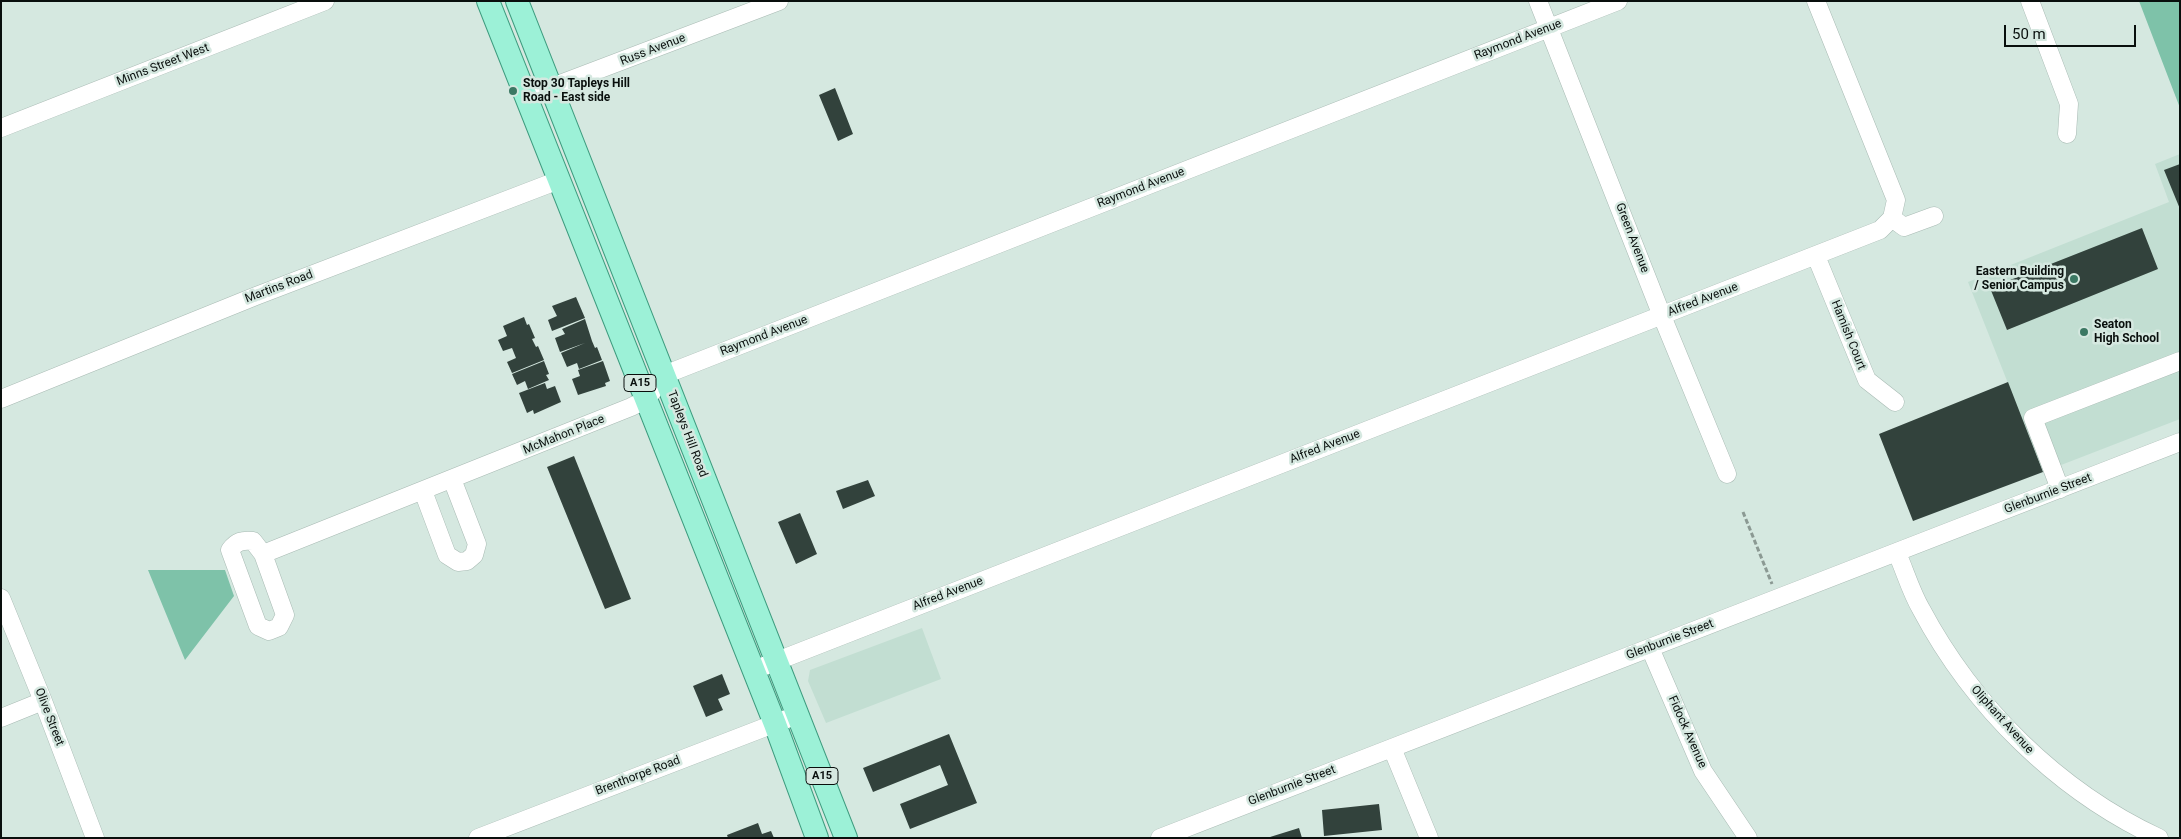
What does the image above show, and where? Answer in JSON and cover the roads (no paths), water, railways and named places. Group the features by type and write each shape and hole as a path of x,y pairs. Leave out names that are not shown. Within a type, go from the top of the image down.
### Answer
{"main road":[{"name":"Tapleys Hill Road","path":"488,1 754,670 818,838"},
{"name":"Tapleys Hill Road","path":"517,1 846,838"}],"street":[{"name":"Minns Street West","path":"1,128 325,1"},
{"name":"Russ Avenue","path":"526,97 779,1"},
{"name":"Green Avenue","path":"1538,1 1662,316 1727,474"},
{"name":"Raymond Avenue","path":"664,375 1618,1"},
{"path":"1816,1 1896,200 1892,218 1904,227 1934,216"},
{"path":"2030,1 2069,104 2068,134"},
{"name":"Martins Road","path":"1,399 256,296 559,180"},
{"name":"Alfred Avenue","path":"754,670 1816,256 1880,230 1892,218"},
{"name":"Hamish Court","path":"1816,256 1867,380 1895,402"},
{"path":"2060,489 2033,418 2180,361"},
{"name":"McMahon Place","path":"263,554 631,408 646,399 664,375"},
{"name":"Glenburnie Street","path":"1160,838 2180,442"},
{"path":"424,491 447,555 458,562 467,561 474,555 477,544 452,479"},
{"path":"244,540 253,541 263,554 286,615 280,627 269,631 258,626 230,550 237,542 244,540"},
{"name":"Oliphant Avenue","path":"1897,553 1920,609 1964,678 2032,754 2088,797 2159,838"},
{"name":"Olive Street","path":"1,598 43,701 95,838"},
{"name":"Fidock Avenue","path":"1650,648 1703,771 1748,838"},
{"path":"1,718 43,701"},
{"name":"Brenthorpe Road","path":"478,838 798,715"},
{"path":"1392,748 1429,838"}],"place":[{"name":"Stop 30 Tapleys Hill Road - East side","path":"513,91"},
{"name":"Eastern Building / Senior Campus","path":"2074,279"},
{"name":"Seaton High School","path":"2084,332"}]}
